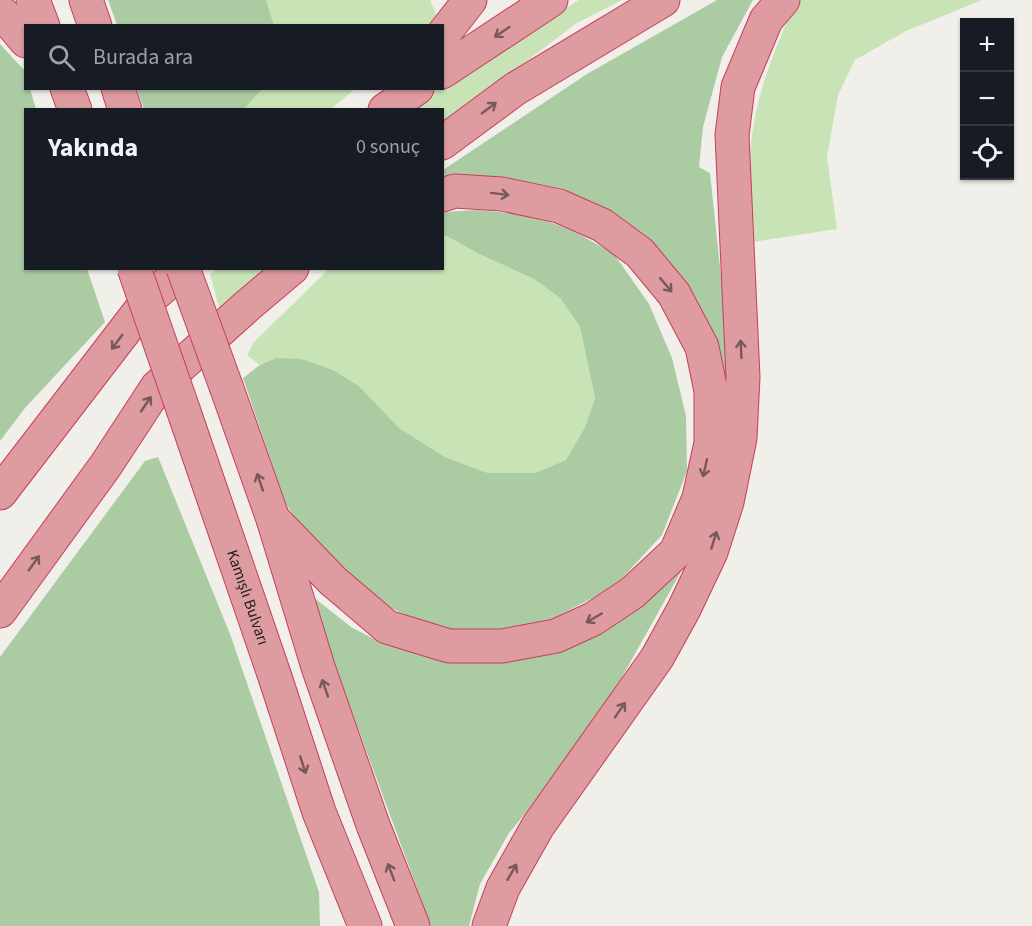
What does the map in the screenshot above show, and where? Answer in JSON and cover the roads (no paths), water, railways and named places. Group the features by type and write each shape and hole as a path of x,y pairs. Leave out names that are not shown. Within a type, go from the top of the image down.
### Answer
{"highway":[{"path":"33,0 42,24"},
{"path":"86,0 94,24"},
{"path":"91,0 95,24"},
{"path":"444,33 470,0"},
{"path":"444,71 551,0"},
{"path":"444,142 515,89 663,0"},
{"path":"489,926 503,888 538,826 657,658 684,609 711,552 726,502 740,438 743,377 732,135 738,87 766,20 783,0"},
{"path":"0,13 24,39"},
{"path":"119,90 124,108"},
{"path":"386,108 400,90"},
{"path":"388,108 414,90"},
{"path":"273,519 333,581 387,627 449,646 502,646 556,636 592,620 632,593 676,552 699,498 711,443 711,391 702,346 674,294 640,253 602,225 559,206 502,194 455,191 444,194"},
{"name":"Kamışlı Bulvarı","path":"136,270 319,812 365,926"},
{"path":"0,493 149,299 182,270"},
{"path":"185,270 273,519 318,667 373,825 413,926"},
{"path":"0,611 105,465 157,387 290,270"},
{"path":"319,812 340,926"}]}
